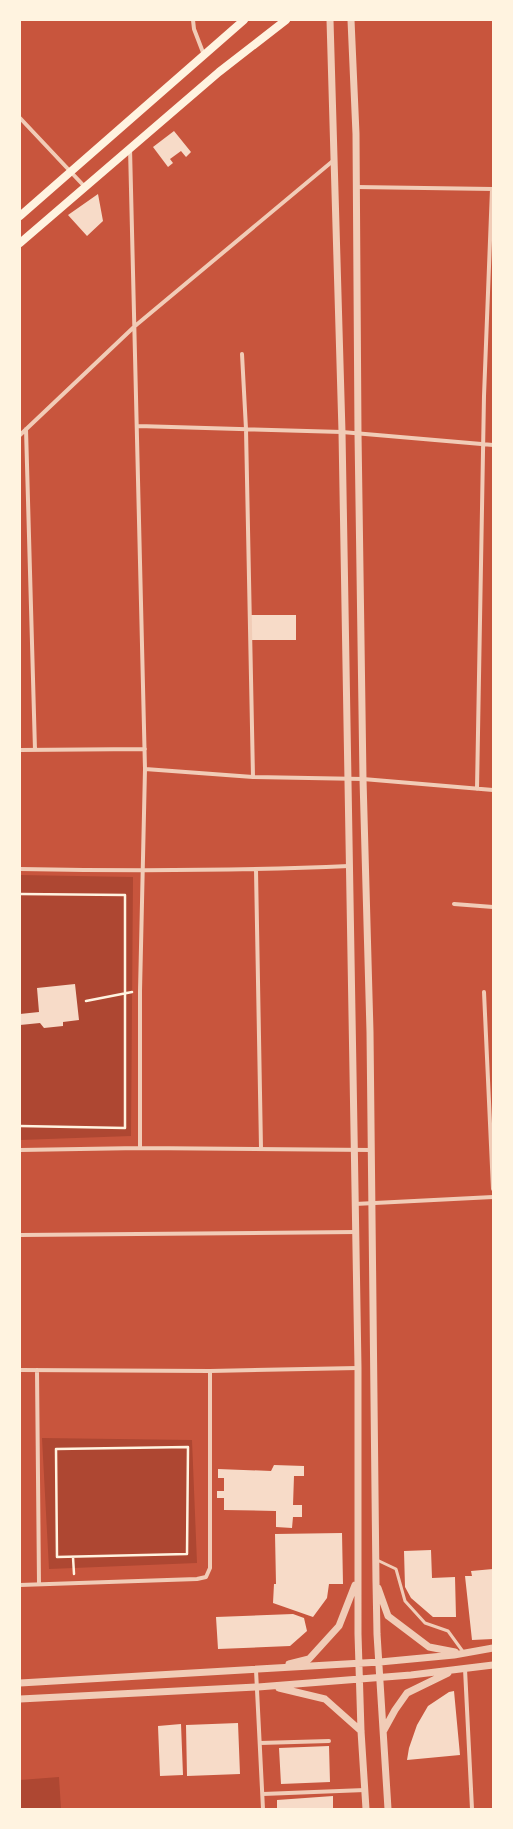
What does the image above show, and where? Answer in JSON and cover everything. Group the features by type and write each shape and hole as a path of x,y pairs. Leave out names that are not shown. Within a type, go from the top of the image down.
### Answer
{"main road":[{"path":"20,216 244,20"},
{"path":"20,243 219,72 286,20"}],"street":[{"path":"194,20 194,29 204,55"},
{"path":"330,20 342,432 356,1232 358,1368 357,1581 361,1731 366,1809"},
{"path":"351,20 356,134 358,433 363,779 371,1150 375,1559 388,1809"},
{"path":"20,118 85,187"},
{"path":"130,148 145,749 144,871 140,991 140,1148"},
{"path":"20,435 135,326 335,160"},
{"path":"356,186 493,189 483,444 477,789"},
{"path":"242,354 246,429 253,777"},
{"path":"138,426 342,432 493,445"},
{"path":"26,429 35,750"},
{"path":"20,750 145,749"},
{"path":"145,770 253,777 363,779 493,790"},
{"path":"20,869 144,871 256,870 349,866"},
{"path":"256,870 261,1148"},
{"path":"454,904 493,907"},
{"path":"484,992 493,1189"},
{"path":"20,1150 261,1148 371,1150"},
{"path":"355,1204 493,1197"},
{"path":"20,1235 356,1232"},
{"path":"20,1370 210,1371 358,1368"},
{"path":"37,1370 39,1584"},
{"path":"20,1584 197,1579 206,1576 210,1568 210,1371"},
{"path":"271,1669 309,1659 339,1626 357,1581"},
{"path":"376,1582 388,1616 429,1647 464,1653"},
{"path":"20,1683 380,1662 464,1653 493,1648"},
{"path":"20,1700 272,1686 380,1678 452,1671 493,1665"},
{"path":"464,1669 472,1809"},
{"path":"256,1670 263,1809"},
{"path":"384,1732 395,1710 407,1693 452,1671"},
{"path":"272,1686 325,1699 361,1731"},
{"path":"260,1743 329,1740"},
{"path":"262,1794 365,1790"}],"lane":[{"path":"375,1559 396,1569 404,1601 425,1623 448,1631 464,1653"}],"path":[{"path":"20,894 125,895 125,1128 20,1126"},
{"path":"86,1001 140,991"},
{"path":"188,1447 187,1554 73,1557 57,1557 56,1449 188,1447"},
{"path":"73,1557 74,1582"}],"shaded area":[{"path":"20,875 133,877 131,1136 20,1140"},
{"path":"42,1438 192,1440 197,1563 49,1569"},
{"path":"59,1777 61,1809 20,1809 20,1780"}],"building":[{"path":"174,131 191,152 186,157 181,151 170,159 173,163 168,167 153,147"},
{"path":"98,194 103,221 87,236 68,215"},
{"path":"250,615 296,615 296,640 250,640"},
{"path":"75,984 79,1020 63,1022 63,1026 44,1028 40,1023 20,1025 20,1014 39,1012 37,988"},
{"path":"274,1465 304,1466 304,1476 294,1476 293,1505 302,1505 302,1517 293,1517 292,1528 276,1527 276,1511 224,1510 224,1498 217,1498 217,1491 224,1491 224,1478 218,1478 218,1469 271,1471"},
{"path":"342,1533 343,1584 329,1584 327,1598 313,1617 273,1603 274,1584 276,1584 275,1534"},
{"path":"431,1550 432,1578 455,1577 456,1617 433,1617 411,1598 405,1587 404,1551"},
{"path":"493,1569 493,1639 472,1640 465,1576 472,1576 471,1571"},
{"path":"293,1614 304,1618 307,1631 290,1646 218,1649 216,1617"},
{"path":"454,1691 460,1755 407,1760 409,1748 417,1725 428,1706 449,1692"},
{"path":"238,1723 240,1774 187,1776 186,1725"},
{"path":"181,1724 183,1775 160,1776 158,1726"},
{"path":"329,1746 330,1782 281,1784 279,1748"},
{"path":"333,1796 333,1809 277,1809 277,1800"}]}
